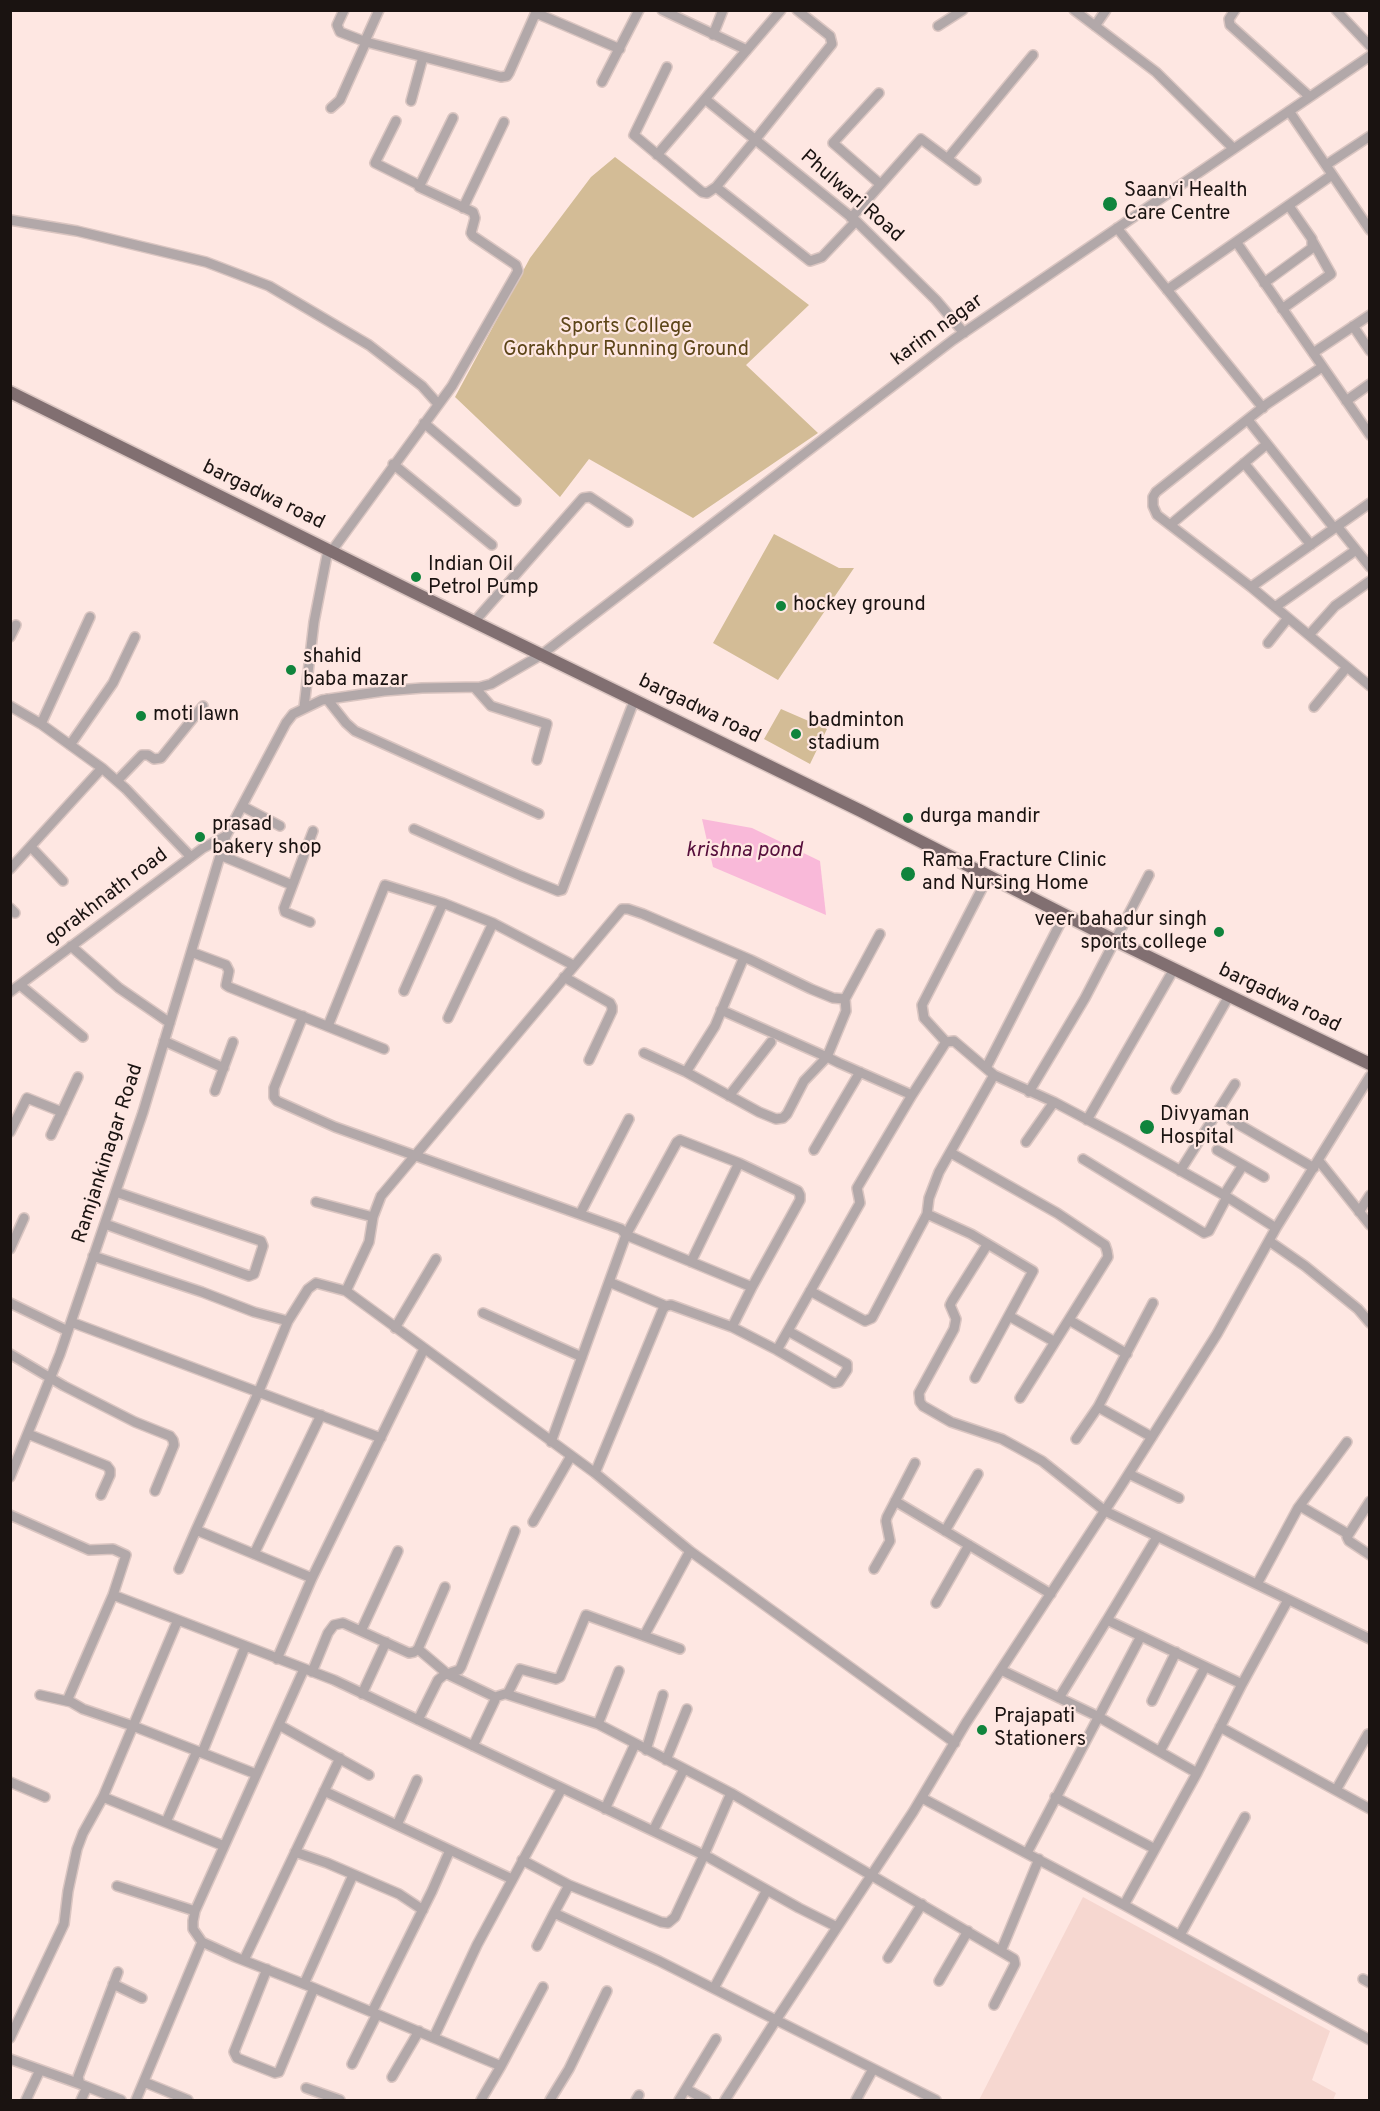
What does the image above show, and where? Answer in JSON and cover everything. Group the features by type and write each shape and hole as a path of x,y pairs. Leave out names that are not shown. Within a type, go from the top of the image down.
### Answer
{"main road":[{"name":"bargadwa road","path":"10,392 989,875 1114,940 1370,1064"}],"street":[{"path":"344,10 337,25 338,30 365,41 504,77 509,74 537,12 620,49"},
{"path":"331,108 340,100 379,10"},
{"path":"602,82 639,10"},
{"path":"662,10 747,50"},
{"path":"713,34 723,10"},
{"path":"657,155 781,10"},
{"path":"667,67 634,135 702,192 707,193 716,186 755,140 833,41 830,36 797,10"},
{"path":"938,27 963,10"},
{"path":"1074,10 1156,72 1233,148"},
{"path":"1095,26 1106,10"},
{"path":"1235,10 1229,19 1230,25 1310,97"},
{"path":"1336,10 1370,46"},
{"path":"948,158 1033,55"},
{"name":"karim nagar","path":"475,688 491,684 541,655 964,333 1370,56"},
{"path":"411,101 423,57"},
{"path":"879,93 833,144 880,184"},
{"name":"Phulwari Road","path":"705,99 854,220 936,300 964,333"},
{"path":"1289,111 1370,230"},
{"path":"419,185 453,118"},
{"path":"396,121 375,163 419,185 421,189 475,214 471,230 473,236 516,265 518,271 455,380 329,551 314,622 304,707 327,699 422,688 475,688 494,708 547,724 537,760"},
{"path":"463,208 504,122"},
{"path":"1326,165 1370,136"},
{"path":"716,186 810,261 822,257 918,140 924,139 976,180"},
{"path":"1167,290 1332,175"},
{"path":"1282,309 1331,274 1289,206"},
{"path":"10,220 77,231 206,262 262,283 303,304 369,345 422,386 438,404"},
{"path":"1117,228 1263,408"},
{"path":"1264,283 1312,248 1313,242"},
{"path":"1237,243 1370,435"},
{"path":"1313,353 1370,315"},
{"path":"1353,326 1370,351"},
{"path":"1322,367 1263,408 1156,492 1152,501 1154,511 1170,525 1251,587 1370,686"},
{"path":"1346,401 1370,384"},
{"path":"1248,420 1370,567"},
{"path":"423,423 516,501"},
{"path":"1170,525 1267,444"},
{"path":"1244,463 1311,544"},
{"path":"393,464 492,545"},
{"path":"474,622 583,498 590,497 628,522"},
{"path":"1251,587 1366,506 1370,516"},
{"path":"1275,607 1356,550"},
{"path":"1308,635 1335,606 1370,581"},
{"path":"41,724 90,617"},
{"path":"1268,643 1288,618"},
{"path":"10,637 16,625"},
{"path":"70,745 113,683 135,637"},
{"path":"1314,707 1347,667"},
{"path":"327,699 346,723 355,730 539,814"},
{"path":"414,829 521,876 558,891 562,890 634,700"},
{"path":"10,706 41,724 102,768 191,857"},
{"path":"117,781 142,755 148,755 154,759 161,758 203,706"},
{"name":"Ramjankinagar Road","path":"10,1478 51,1377 143,1112 226,836 286,723 293,714 304,707"},
{"path":"10,869 102,768"},
{"path":"242,806 280,826"},
{"path":"310,922 284,910 313,831"},
{"name":"gorakhnath road","path":"10,992 191,857 226,836"},
{"path":"31,847 63,880"},
{"path":"220,855 292,885"},
{"path":"946,1042 924,1018 922,1005 989,875"},
{"path":"1029,1092 1085,998 1149,875"},
{"path":"328,1026 385,885 443,903 493,923 573,965"},
{"path":"404,991 443,903"},
{"path":"346,1292 369,1242 373,1216 381,1196 622,909 643,914 744,957 822,994 845,999"},
{"path":"810,1291 865,1321 869,1321 927,1214 929,1198 939,1172 951,1153 1065,914"},
{"path":"448,1018 493,923"},
{"path":"644,1053 686,1072 759,1112 780,1119 787,1114 804,1081 827,1057 846,1011 845,999 880,934"},
{"path":"71,946 118,988 170,1023"},
{"path":"191,952 226,965 229,971 226,985 229,987 384,1049"},
{"path":"686,1072 715,1026 744,957"},
{"path":"1087,1120 1174,969"},
{"path":"564,977 612,1007 590,1060"},
{"path":"20,985 83,1037"},
{"path":"1176,1089 1229,996"},
{"path":"722,1010 912,1095"},
{"path":"303,1016 274,1088 274,1097 277,1101 336,1126 621,1229 626,1235 752,1287"},
{"path":"164,1041 224,1068"},
{"path":"946,1042 954,1041 990,1072 1054,1102 1226,1196 1276,1228"},
{"path":"215,1091 233,1042"},
{"path":"729,1095 771,1042"},
{"path":"777,1350 860,1203 857,1188 946,1042"},
{"path":"814,1150 860,1072"},
{"path":"725,2100 1129,1474 1217,1334 1276,1228 1370,1076"},
{"path":"51,1135 78,1077"},
{"path":"1180,1171 1235,1084"},
{"path":"10,1132 27,1098 62,1112"},
{"path":"1026,1142 1054,1102"},
{"path":"580,1214 629,1119"},
{"path":"1231,1120 1317,1164 1370,1225"},
{"path":"551,1442 626,1235 680,1140 739,1163 798,1191 800,1195 800,1200 732,1327"},
{"path":"1217,1150 1264,1177"},
{"path":"951,1153 1028,1195 1104,1245 1108,1257 1020,1398"},
{"path":"1083,1159 1204,1233 1209,1231 1243,1165"},
{"path":"691,1262 739,1163"},
{"path":"105,1224 249,1276 254,1274 263,1246 261,1241 116,1192"},
{"path":"1359,1212 1370,1195"},
{"path":"316,1202 373,1216"},
{"path":"927,1214 964,1230 1033,1271 975,1378"},
{"path":"10,1249 24,1218"},
{"path":"1269,1241 1305,1266 1358,1309 1370,1323"},
{"path":"987,1245 951,1301 950,1305 956,1319 954,1329 919,1393 923,1406 951,1422 1002,1439 1042,1461 1105,1511 1370,1639"},
{"path":"93,1256 202,1292 254,1312 288,1321"},
{"path":"395,1328 436,1259"},
{"path":"609,1282 666,1306 670,1305 732,1327 834,1383 839,1382 847,1370 847,1365 788,1331"},
{"path":"179,1569 288,1321 312,1285 316,1283 346,1292 595,1473 690,1551 955,1743"},
{"path":"10,1303 69,1327 259,1391 381,1438"},
{"path":"1076,1439 1098,1407 1153,1303"},
{"path":"595,1473 666,1306"},
{"path":"483,1313 582,1358"},
{"path":"1009,1316 1055,1342"},
{"path":"1069,1320 1127,1354"},
{"path":"278,1659 312,1578 424,1349"},
{"path":"10,1354 64,1386 135,1422 170,1436 174,1445 155,1491"},
{"path":"1098,1407 1152,1437"},
{"path":"254,1554 321,1415"},
{"path":"28,1434 107,1466 110,1475 101,1495"},
{"path":"1257,1584 1300,1506 1347,1442"},
{"path":"533,1522 571,1456"},
{"path":"874,1569 890,1541 886,1521 915,1463"},
{"path":"945,1531 978,1473"},
{"path":"1129,1474 1179,1498"},
{"path":"895,1501 1051,1593"},
{"path":"1370,1501 1348,1534 1349,1541 1370,1555"},
{"path":"1300,1506 1348,1534"},
{"path":"10,1515 89,1550 113,1549 124,1553 126,1558 113,1595 67,1701"},
{"path":"196,1530 312,1578"},
{"path":"418,1720 438,1680 445,1673 459,1670 461,1667 515,1531"},
{"path":"1059,1698 1157,1536"},
{"path":"936,1603 969,1545"},
{"path":"361,1631 398,1551"},
{"path":"644,1636 690,1551"},
{"path":"445,1587 418,1649 414,1652 409,1653 343,1623 334,1625 328,1633 279,1725 256,1774 195,1911 193,1929 202,1942 501,2066"},
{"path":"113,1595 362,1694 704,1855 837,1927"},
{"path":"1125,1905 1288,1600"},
{"path":"418,1649 445,1673 495,1697 510,1691 520,1669 560,1677 586,1615 680,1649"},
{"path":"1107,1620 1242,1684"},
{"path":"10,2038 64,1924 77,1849 102,1797 177,1622"},
{"path":"1026,1853 1141,1636"},
{"path":"362,1694 386,1642"},
{"path":"166,1822 200,1752 245,1647"},
{"path":"1152,1701 1176,1653"},
{"path":"1160,1751 1205,1667"},
{"path":"1001,1670 1097,1716 1197,1773"},
{"path":"598,1724 619,1671"},
{"path":"506,1694 598,1724 731,1793 1014,1959 1015,1964 994,2005"},
{"path":"40,1695 67,1701 256,1774"},
{"path":"646,1750 663,1695"},
{"path":"473,1746 495,1697"},
{"path":"666,1760 687,1709"},
{"path":"279,1725 369,1775"},
{"path":"1220,1728 1370,1809"},
{"path":"1336,1790 1368,1734"},
{"path":"605,1809 635,1744"},
{"path":"244,1960 340,1758"},
{"path":"653,1831 684,1769"},
{"path":"397,1825 417,1780"},
{"path":"10,1782 45,1797"},
{"path":"434,2037 477,1945 562,1788"},
{"path":"324,1791 512,1879"},
{"path":"522,1860 569,1885 668,1923 675,1917 731,1793"},
{"path":"102,1797 224,1846"},
{"path":"1055,1797 1155,1849"},
{"path":"922,1798 1125,1905 1370,2040"},
{"path":"1180,1935 1245,1817"},
{"path":"352,2064 450,1850"},
{"path":"295,1852 399,1894 423,1910"},
{"path":"1001,1951 1039,1859"},
{"path":"304,1984 353,1875"},
{"path":"537,1946 569,1885"},
{"path":"117,1886 195,1911"},
{"path":"714,1988 767,1890"},
{"path":"888,1958 922,1905"},
{"path":"554,1913 660,1961 936,2100"},
{"path":"939,1981 968,1931"},
{"path":"136,2100 202,1942"},
{"path":"267,1969 234,2052 237,2058 275,2073 279,2072 314,1988"},
{"path":"81,2100 83,2086 78,2077 118,1972"},
{"path":"113,1984 142,1998"},
{"path":"481,2100 543,1988"},
{"path":"550,2100 608,1991"},
{"path":"392,2077 419,2031"},
{"path":"679,2100 716,2039"},
{"path":"10,2059 121,2100"},
{"path":"855,2100 873,2069"},
{"path":"26,2100 40,2070"},
{"path":"144,2082 188,2100"},
{"path":"306,2088 340,2100"},
{"path":"686,2089 706,2100"}],"shaded area":[{"path":"1083,1897 1330,2031 1312,2080 1336,2093 1333,2100 979,2100"}],"green space":[{"name":"Sports College Gorakhpur Running Ground","path":"615,157 809,305 746,365 818,433 693,518 589,459 560,497 455,397 530,258 591,177"},
{"name":"hockey ground","path":"774,534 839,568 854,568 778,680 713,643"},
{"name":"badminton stadium","path":"781,709 827,729 810,764 764,739"}],"water":[{"name":"krishna pond","path":"702,819 752,828 820,861 826,915 713,867"}],"place":[{"name":"Saanvi Health Care Centre","path":"1110,204"},
{"name":"Indian Oil Petrol Pump","path":"416,577"},
{"name":"hockey ground","path":"781,606"},
{"name":"shahid baba mazar","path":"291,670"},
{"name":"moti lawn","path":"141,716"},
{"name":"badminton stadium","path":"796,734"},
{"name":"durga mandir","path":"908,818"},
{"name":"prasad bakery shop","path":"200,837"},
{"name":"Rama Fracture Clinic and Nursing Home","path":"908,874"},
{"name":"veer bahadur singh sports college","path":"1219,932"},
{"name":"Divyaman Hospital","path":"1147,1127"},
{"name":"Prajapati Stationers","path":"982,1730"}]}
